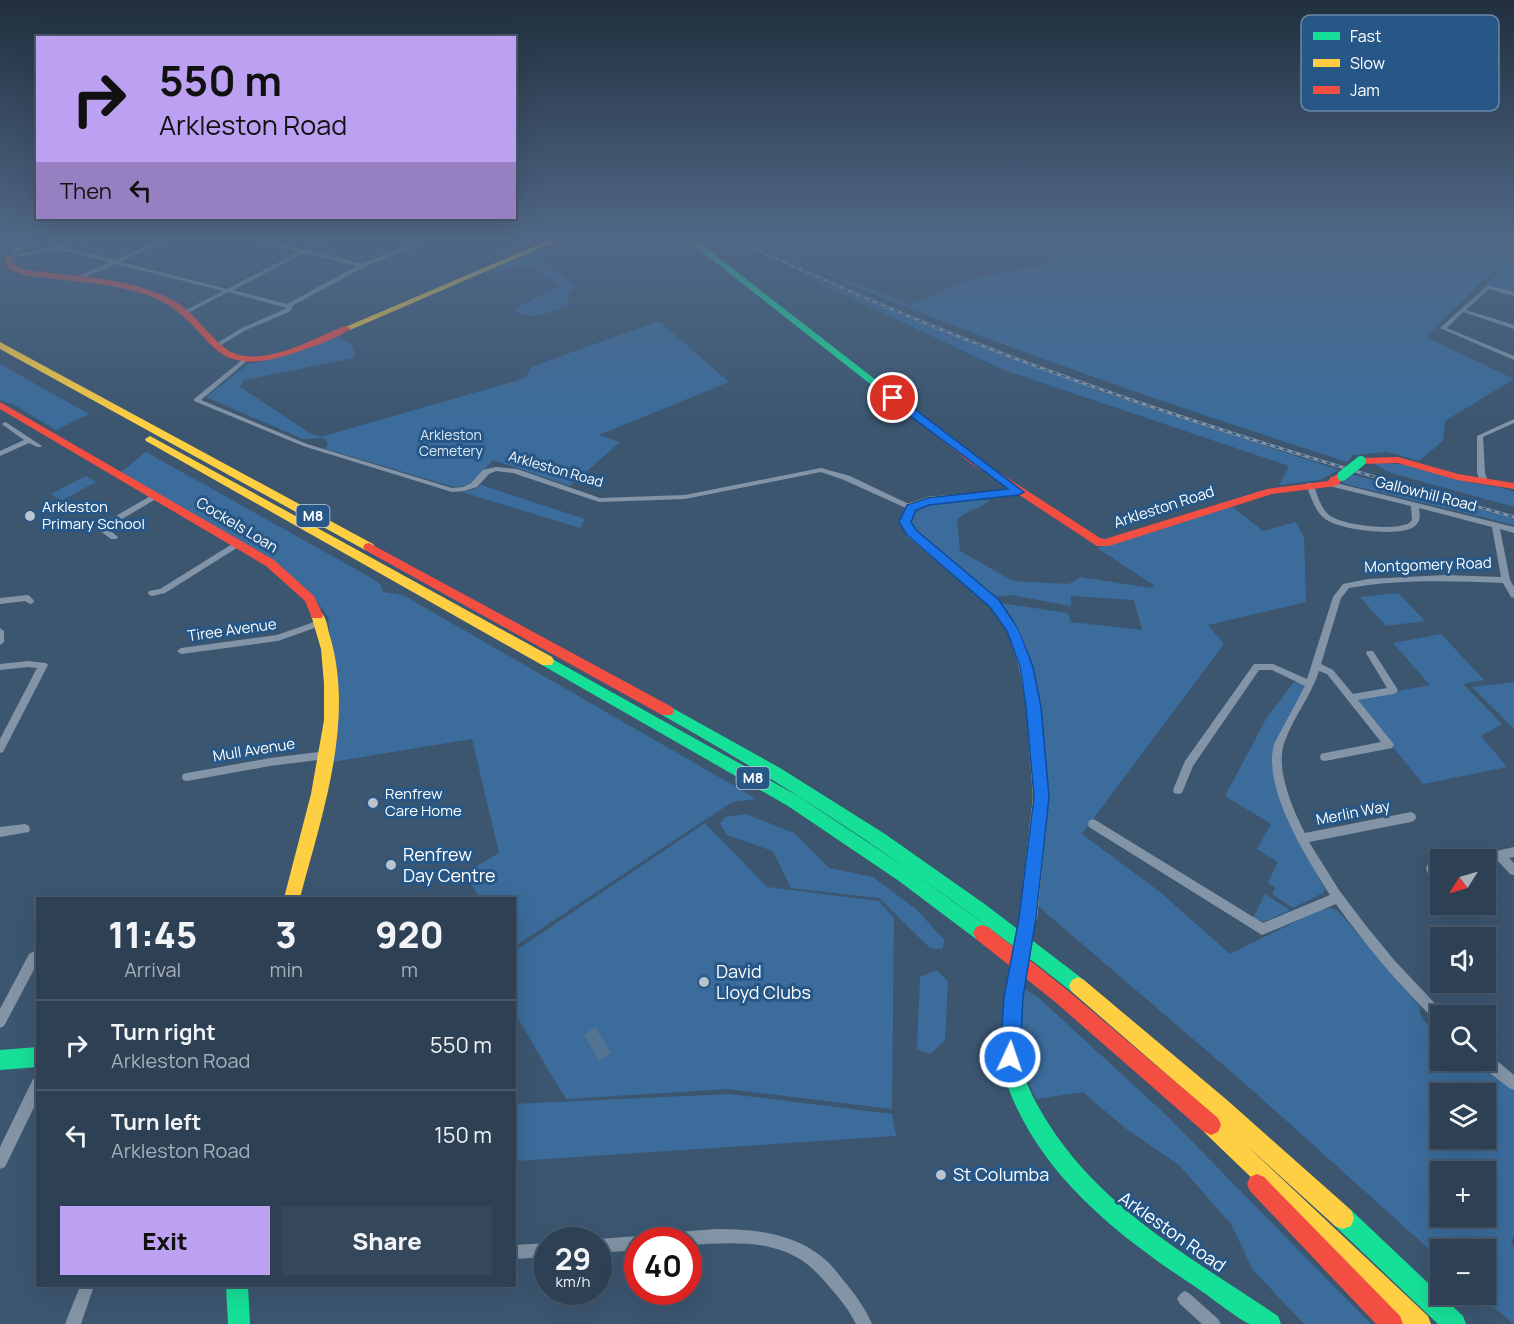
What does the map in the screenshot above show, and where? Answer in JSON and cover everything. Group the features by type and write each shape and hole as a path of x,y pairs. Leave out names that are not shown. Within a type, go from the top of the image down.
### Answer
{"main road":[{"path":"159,299 186,312 198,322 225,357 244,361 267,358 420,299"},
{"name":"Arkleston Road","path":"766,299 967,455 1090,540 1102,543 1271,490 1337,480"},
{"name":"M8","path":"0,345 686,721 823,802 954,892 1064,976 1201,1091 1312,1190 1455,1324"},
{"name":"M8","path":"0,356 700,746 820,819 906,878 1030,971 1138,1062 1336,1242 1420,1324"},
{"name":"Cockels Loan","path":"0,405 270,563 310,599 320,623 331,688 326,755 292,897"},
{"path":"1337,480 1361,461 1380,458 1399,459 1454,476 1511,487"},
{"path":"911,507 927,501 1018,492"},
{"name":"Arkleston Road","path":"911,507 905,522 911,533 994,603 1013,630 1026,667 1033,707 1041,797 1028,918 1014,997 1010,1057 1035,1124 1049,1150 1083,1191 1144,1240 1237,1299 1270,1324"},
{"path":"0,1060 36,1057"},
{"path":"1138,1062 1392,1324"},
{"path":"1312,1190 1465,1324"},
{"path":"237,1287 239,1324"}],"street":[{"path":"186,312 211,299"},
{"path":"261,299 288,306 301,299"},
{"path":"1475,299 1443,328 1514,358"},
{"path":"216,346 244,329 287,311 290,308 288,306"},
{"path":"1462,310 1514,327"},
{"name":"Arkleston Road","path":"244,361 196,400 305,445 452,490 474,485 486,472 496,469 514,471 598,500 685,497 821,470 847,478 911,507"},
{"path":"1485,481 1481,473 1480,436 1514,422"},
{"path":"4,424 39,446"},
{"path":"0,454 29,440"},
{"name":"Gallowhill Road","path":"1337,480 1415,506 1514,530"},
{"path":"1310,485 1324,515 1337,522 1395,530 1406,528 1413,524 1416,518 1415,506"},
{"path":"114,537 103,527 157,496"},
{"path":"1496,525 1506,580 1514,595"},
{"path":"152,593 162,591 237,544"},
{"name":"Montgomery Road","path":"1430,1006 1364,933 1301,839 1285,801 1278,773 1277,748 1310,684 1337,597 1346,586 1392,580 1506,580"},
{"path":"0,601 27,598 30,601"},
{"name":"Tiree Avenue","path":"182,651 278,638 320,623"},
{"path":"0,631 0,642"},
{"path":"1351,698 1393,690 1370,653"},
{"path":"1316,664 1330,672 1389,745 1325,757"},
{"path":"0,667 43,665 0,749"},
{"path":"1178,790 1189,764 1257,666 1273,667 1310,684"},
{"name":"Mull Avenue","path":"187,777 270,762 326,755"},
{"name":"Merlin Way","path":"1301,839 1411,817"},
{"path":"1093,824 1262,929 1339,897"},
{"path":"0,832 25,829"},
{"path":"1496,856 1514,852"},
{"path":"1499,855 1514,870"},
{"path":"0,1022 36,956"},
{"path":"1496,1069 1514,1083"},
{"path":"0,1162 36,1088"},
{"path":"702,1238 742,1235 796,1246 827,1269 864,1324"},
{"path":"516,1252 534,1251"},
{"path":"73,1324 87,1287"},
{"path":"1185,1299 1213,1324"}],"green space":[{"path":"534,299 567,299 569,305 536,316 522,315 516,312 517,307"},
{"path":"852,299 863,299 1096,388 1095,390 1339,470 1320,480 1279,485 1289,466 1004,370"},
{"path":"887,299 895,299 911,305 925,299 1464,299 1426,337 1514,379 1445,421 1443,441 1419,461 1387,452 1353,455 1347,462 1061,365"},
{"name":"Arkleston Cemetery","path":"659,321 729,382 599,435 620,442 570,486 493,460 471,482 454,487 326,449 328,443 324,438 303,439 206,397 248,364 264,361 335,334 354,347 354,358 244,380 240,387 310,433 320,437 522,379 527,376 531,367"},
{"path":"0,364 89,414 56,430 13,404 0,400"},
{"path":"146,452 368,576 381,585 383,592 403,595 757,799 732,802 516,945 516,897 479,897 464,873 499,853 472,739 332,762 337,715 328,617 313,596 280,565 121,472"},
{"path":"1372,463 1416,465 1466,482 1502,488 1514,492 1514,507 1391,473"},
{"path":"1351,474 1514,519 1514,525 1342,483"},
{"path":"86,476 96,482 61,501 51,494"},
{"path":"481,485 585,519 580,528 462,492"},
{"path":"990,500 957,520 960,551 1013,581 1069,584 1080,577 1151,588 1155,586 1097,548 1231,506 1263,531 1296,522 1304,537 1306,602 1208,625 1224,644 1082,834 1160,892 1230,954 1321,909 1331,908 1338,911 1419,1006 1421,1015 1430,1026 1430,1071 1491,1071 1514,1090 1514,1235 1511,1243 1514,1246 1514,1324 1491,1305 1496,1305 1496,1239 1430,1239 1430,1250 1241,1080 1038,906 1049,792 1036,683 1015,622 1001,603 1068,613 1071,622 1142,630 1134,600 1071,596 1071,606 1011,595 993,597 913,528 910,517 928,506 948,501"},
{"path":"1398,593 1425,621 1386,626 1360,597"},
{"path":"1441,634 1484,680 1463,684 1502,724 1481,736 1507,767 1423,784 1354,699 1430,685 1393,643"},
{"path":"1300,679 1308,684 1273,747 1280,795 1302,847 1325,889 1323,893 1293,908 1272,894 1275,888 1268,883 1278,862 1257,849 1271,824 1225,796 1266,719 1293,683"},
{"path":"1514,682 1514,729 1472,687"},
{"path":"746,814 794,833 829,868 873,877 917,910 945,941 942,949 930,948 879,898 791,888 773,851 727,835 720,824 725,817"},
{"name":"David Lloyd Clubs","path":"705,823 767,887 879,901 894,918 892,1109 728,1089 566,1099 516,1016 516,950"},
{"path":"1265,894 1290,910 1263,922 1253,918"},
{"path":"936,970 948,981 945,1040 930,1054 917,1049 920,977"},
{"path":"1023,987 1041,1000 1165,1114 1371,1324 1304,1324 1253,1270 1231,1224 1179,1165 1125,1128 1083,1092 1036,1099 1021,1063 1019,1028"},
{"path":"730,1094 892,1114 896,1136 516,1161 516,1104"}],"shaded area":[{"path":"595,1027 611,1053 599,1061 584,1035"}],"railway":[{"path":"868,299 980,345 1140,403 1264,443 1514,517"}],"traffic: fast":[{"path":"766,299 909,410"},
{"path":"1342,476 1361,461"},
{"path":"547,661 793,801 905,876 982,933"},
{"path":"667,711 775,773 879,839 980,910 1078,986"},
{"path":"1014,997 1010,1042 1013,1072 1032,1116 1054,1151 1079,1182 1138,1234 1270,1324"},
{"path":"0,1060 36,1057"},
{"path":"1343,1218 1455,1324"},
{"path":"237,1287 239,1324"}],"traffic: slow":[{"path":"347,328 416,299"},
{"path":"0,345 369,547"},
{"path":"150,439 547,661"},
{"path":"1018,492 927,501 911,507 905,522 911,533 994,603 1013,630 1026,667 1033,707 1041,797 1028,918"},
{"path":"292,897 319,794 331,720 331,684 327,649 317,615"},
{"path":"1078,986 1220,1107 1343,1218"},
{"path":"1211,1125 1420,1324"}],"traffic: jam":[{"path":"163,299 189,316 219,349 231,357 246,360 282,355 347,328"},
{"path":"0,405 270,563 310,599 317,615"},
{"path":"909,410 976,462 1097,542 1105,543 1271,491 1332,484 1335,479 1342,476"},
{"path":"1361,461 1398,460 1457,477 1513,486"},
{"path":"369,547 667,711"},
{"path":"1014,997 1028,918"},
{"path":"982,933 1060,995 1211,1125"},
{"path":"1257,1184 1392,1324"}],"place":[{"name":"Arkleston Primary School","path":"30,516"},
{"name":"Renfrew Care Home","path":"373,803"},
{"name":"Renfrew Day Centre","path":"391,865"},
{"name":"David Lloyd Clubs","path":"704,982"},
{"name":"St Columba","path":"941,1175"}],"route":[{"path":"893,398 1018,492 927,501 911,507 905,522 911,533 994,603 1013,630 1026,667 1033,707 1041,797 1028,918 1014,997 1010,1057"}]}
